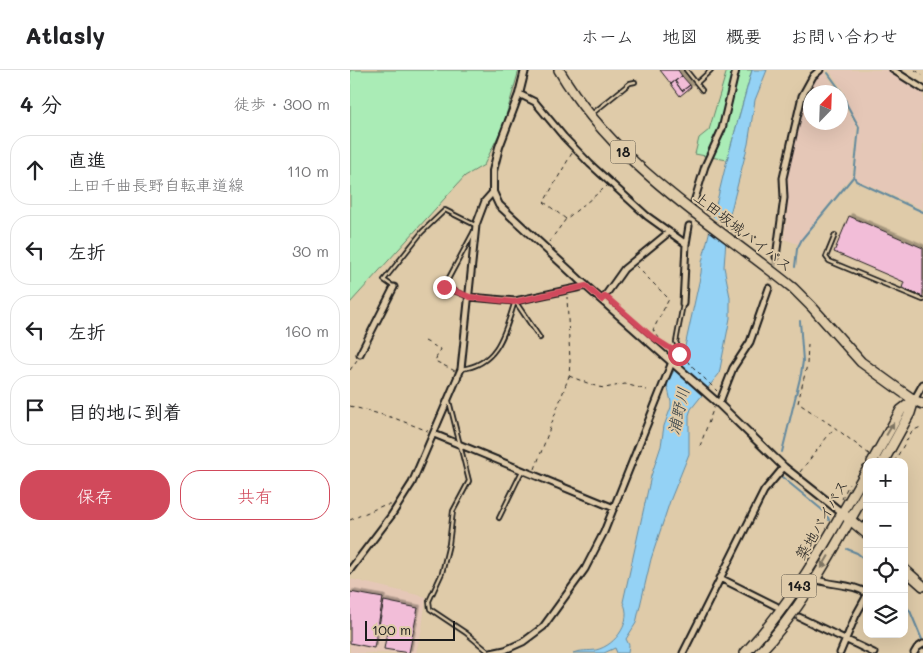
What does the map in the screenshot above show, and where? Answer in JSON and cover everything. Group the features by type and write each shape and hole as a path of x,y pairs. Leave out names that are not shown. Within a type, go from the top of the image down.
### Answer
{"main road":[{"name":"上田坂城バイパス","path":"558,70 590,116 618,148 647,174 802,297 861,362 914,400 923,404"},
{"path":"877,458 901,410 914,400"},
{"name":"築地バイパス","path":"745,653 780,612 803,580 863,477"},
{"name":"築地バイパス","path":"759,653 788,618 815,578 863,497"},
{"path":"842,513 863,528"},
{"path":"908,573 923,586"}],"street":[{"path":"525,70 519,94 495,160 492,182 493,192 499,205 716,402 784,467 842,513"},
{"path":"694,202 705,166 722,129 736,70"},
{"path":"776,256 782,214 784,173 802,96 813,76 820,70"},
{"path":"893,70 923,89"},
{"path":"519,94 535,102 574,148 647,216 668,233 686,244"},
{"path":"350,570 412,483 460,371 470,297 476,225 485,201 493,192"},
{"path":"683,304 686,244 689,226"},
{"path":"602,300 624,269 668,233"},
{"path":"470,297 514,302 533,296 586,286"},
{"path":"360,354 394,287"},
{"path":"716,402 733,368 750,342 769,288"},
{"path":"491,653 505,650 523,642 543,627 584,569 597,548 673,363"},
{"path":"914,400 923,384"},
{"path":"434,434 614,508"},
{"path":"682,653 764,491 784,467"},
{"path":"720,578 776,606"},
{"path":"815,578 824,583 856,587 865,592 866,598 856,615 840,653"},
{"path":"799,617 874,653"},
{"path":"914,653 923,644"}],"lane":[{"path":"686,70 702,90"},
{"path":"696,83 711,70"},
{"path":"590,116 630,83 636,82"},
{"path":"394,287 384,280 422,232 445,210 476,225 444,287 470,297"},
{"path":"835,235 826,257 829,261 923,300"},
{"path":"514,302 540,338"},
{"path":"460,371 490,358 504,333 514,302"},
{"path":"673,363 679,348 676,342 683,304"},
{"path":"448,399 469,481 453,511 449,544 442,573 429,601 430,609 466,633 491,653"},
{"path":"499,518 522,471"}],"path":[{"path":"915,70 923,75"},
{"path":"566,219 544,202 574,148"},
{"path":"548,245 566,219 612,182"},
{"path":"632,262 669,300 653,330 659,338"},
{"path":"533,475 568,376 570,352 567,291"},
{"path":"652,337 678,353 717,390"},
{"path":"425,341 440,349 435,360 460,371"},
{"path":"808,344 807,365 798,402 873,458"},
{"path":"350,370 360,354"},
{"path":"568,376 598,388 625,384 647,390"},
{"path":"700,446 716,402"},
{"path":"350,406 394,418 434,434"},
{"path":"896,458 912,431 923,426"},
{"path":"797,476 834,427"},
{"path":"842,496 849,484"},
{"path":"350,520 384,505 398,505"}],"shaded area":[{"path":"829,70 888,70 923,91 923,209 855,179 860,126 848,105 848,85 839,85"},
{"path":"824,71 834,85 811,85 816,77"},
{"path":"803,105 803,130 848,130 848,112 857,127 852,175 798,244 784,239 788,199 787,173"},
{"path":"350,579 426,597 422,628 416,653 350,653"}],"green space":[{"path":"350,70 519,70 503,126 484,165 465,176 350,303"},
{"path":"727,70 752,70 727,160 695,154 699,138 709,130"}],"water":[{"name":"浦野川","path":"752,70 767,70 755,100 748,144 727,226 724,267 730,297 730,318 719,374 691,409 689,415 689,454 670,501 651,559 636,623 626,639 629,645 628,653 617,653 615,648 604,653 573,653 604,647 616,637 624,624 626,609 623,602 651,476 671,407 667,384 684,351 702,262 727,160"}],"pier":[{"path":"711,215 729,228 728,244 708,228"}],"building":[{"path":"660,70 678,70 682,76 671,84"},
{"path":"682,76 690,85 682,91 675,81"},
{"path":"675,81 682,91 690,85 691,87 680,96 671,84"},
{"path":"849,216 923,248 923,297 902,288 904,282 834,252"},
{"path":"350,592 383,598 374,648 350,643"},
{"path":"384,601 418,608 409,653 384,649 388,626 379,625"}],"waterway":[{"path":"795,267 797,249 802,239 854,176 859,127 843,94 828,73"},
{"path":"854,176 856,181 923,212"},
{"path":"782,452 803,361 800,321"},
{"path":"782,477 826,513 829,520"},
{"path":"847,549 863,558"},
{"path":"908,609 923,642"}],"tunnel":[{"path":"689,226 692,209"},
{"path":"769,288 776,257"}],"route":[{"path":"444,287 470,297 514,302 533,296 586,286 602,300 605,296 652,337 679,354"}]}
